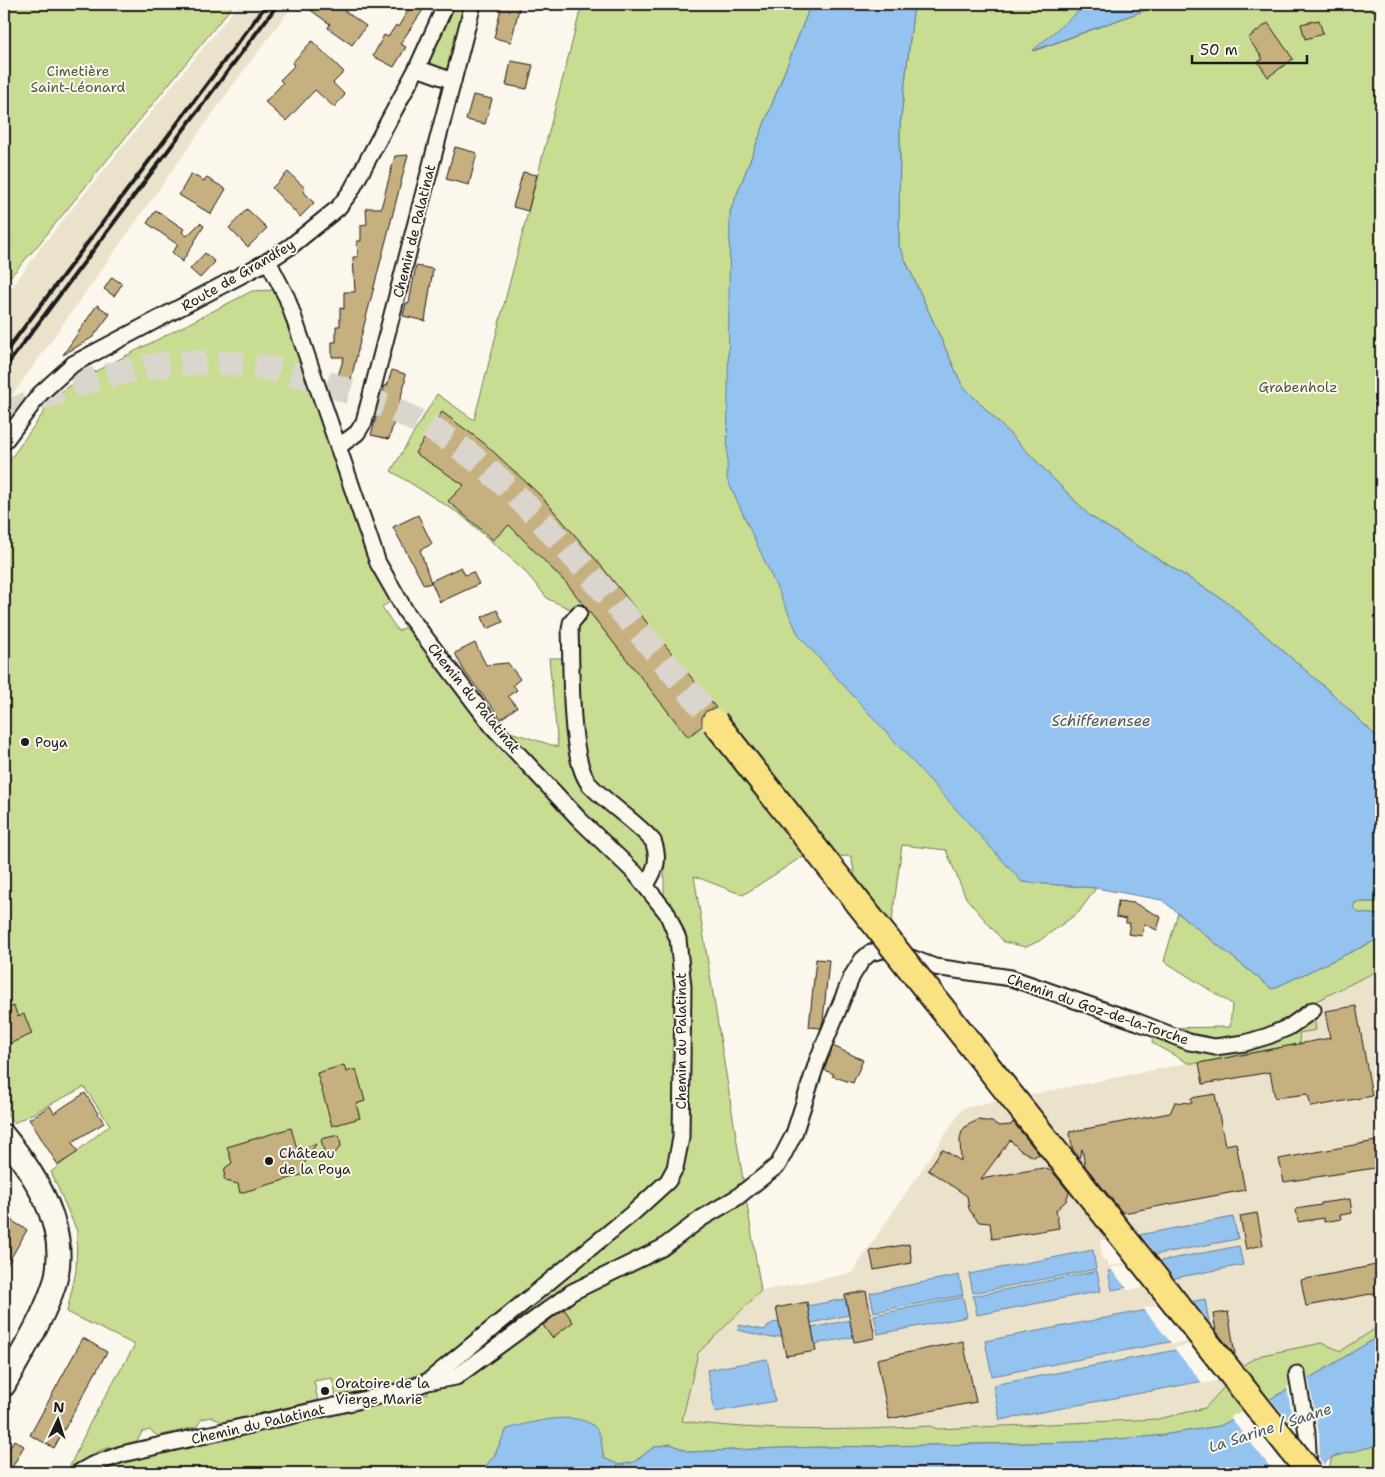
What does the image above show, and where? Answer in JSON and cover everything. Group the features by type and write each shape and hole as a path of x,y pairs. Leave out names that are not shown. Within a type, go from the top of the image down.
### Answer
{"main road":[{"path":"715,722 1310,1473"},
{"path":"4,1136 32,1174 58,1238 58,1260 49,1299 4,1385"}],"street":[{"name":"Route de Grandfey","path":"4,442 40,394 73,364 268,261 338,208 346,198 417,68 446,4"},
{"name":"Chemin de Palatinat","path":"338,448 357,433 364,422 472,4"},
{"path":"417,68 453,81"},
{"name":"Chemin du Palatinat","path":"78,1473 92,1465 122,1454 388,1394 427,1382 634,1212 668,1181 675,1168 681,1138 683,987 678,938 667,913 646,885 580,820 493,727 406,612 378,564 287,298 268,261"},
{"path":"579,613 571,623 570,630 576,743 579,762 589,784 653,841 658,853 656,869 646,885"},
{"name":"Chemin du Goz-de-la-Torche","path":"427,1382 456,1377 572,1292 662,1248 702,1218 736,1198 778,1165 794,1134 818,1059 852,976 862,960 870,953 888,949 935,967 1011,978 1189,1042 1215,1047 1245,1043 1268,1036 1289,1027 1313,1010"},
{"path":"1297,1374 1307,1433 1310,1473"}],"shaded area":[{"path":"239,4 294,4 233,85 4,407 4,298 42,246"},
{"path":"1381,969 1381,1325 1341,1351 1246,1363 1205,1408 1158,1419 937,1429 931,1426 867,1430 738,1428 682,1421 698,1353 761,1291 852,1273 963,1108 1188,1063 1199,1063 1300,1044 1299,1033 1312,1003"}],"green space":[{"name":"Cimetière Saint-Léonard","path":"4,4 234,4 11,276 4,276 4,267 11,240 5,239 4,244"},
{"path":"455,4 467,4 450,71 444,73 425,64"},
{"path":"582,4 811,4 730,212 1022,882 1096,888 1079,912 1039,941 1026,947 1004,942 966,898 946,850 902,845 892,920 866,934 851,856 800,858 743,895 694,876 761,1291 698,1353 682,1421 775,1429 838,1430 931,1426 937,1429 1158,1419 1205,1408 1246,1363 1262,1355 1322,1343 1341,1351 1381,1325 1381,1335 1313,1376 1220,1426 1156,1436 1082,1442 780,1448 689,1452 671,1444 654,1447 634,1462 619,1465 604,1458 598,1431 507,1429 494,1456 480,1473 195,1473 195,1470 177,1473 95,1473 113,1465 176,1450 428,1394 423,1373 389,1385 336,1397 332,1378 314,1381 318,1401 222,1422 212,1417 202,1419 196,1427 158,1436 149,1430 142,1432 137,1441 101,1450 69,1468 91,1421 135,1345 67,1312 76,1271 77,1231 51,1172 110,1125 84,1087 14,1123 4,1109 4,468 54,398 71,384 252,291 277,290 393,600 382,607 398,631 410,625 673,915 664,897 664,854 597,783 586,763 582,742 578,675 579,613 548,599 523,569 460,514 391,471 437,394 474,420"},
{"name":"Grabenholz","path":"914,4 1087,4 1034,51 1162,4 1381,4 1381,741 1335,696 1227,602 1090,516 962,385 899,246 900,127"},
{"path":"549,658 566,658 575,763 647,844 651,860 646,869 639,870 580,813 507,731 558,747"},
{"path":"1356,902 1381,902 1381,915 1359,913 1353,907"},
{"path":"1178,913 1272,989 1381,938 1381,969 1312,1003 1316,1030 1299,1033 1300,1044 1199,1063 1188,1063 1152,1043 1153,1028 1230,1027 1232,1004 1164,961"},
{"path":"1381,1444 1381,1473 1328,1473 1332,1457"}],"water":[{"name":"Schiffenensee","path":"811,4 914,4 900,126 899,246 962,385 1090,516 1227,602 1335,696 1381,741 1381,902 1356,902 1353,907 1359,913 1381,915 1381,938 1272,989 1162,900 1096,888 1022,882 799,636 727,479 730,212"},
{"path":"1087,4 1162,4 1032,51"},
{"path":"1233,1217 1238,1239 1106,1264 1102,1242"},
{"path":"1239,1246 1243,1265 1112,1290 1108,1271"},
{"path":"1093,1250 1096,1269 973,1293 969,1274"},
{"path":"1097,1271 1101,1291 977,1315 973,1296"},
{"path":"959,1275 963,1295 874,1312 870,1293"},
{"path":"963,1297 967,1317 878,1334 874,1315"},
{"path":"845,1299 849,1315 811,1323 807,1306"},
{"path":"1205,1299 1211,1334 992,1376 985,1341"},
{"path":"850,1320 853,1337 815,1344 812,1328"},
{"path":"779,1322 782,1336 771,1338 738,1330 739,1325 764,1330 772,1323"},
{"name":"La Sarine / Saane","path":"1381,1335 1381,1444 1332,1457 1313,1473 480,1473 494,1456 507,1429 528,1423 568,1418 591,1424 598,1431 604,1458 619,1465 634,1462 654,1447 671,1444 689,1452 780,1448 1082,1442 1156,1436 1220,1426 1313,1376"},
{"path":"1213,1343 1219,1378 1000,1420 993,1385"},
{"path":"767,1359 775,1401 715,1412 707,1370"}],"pier":[{"path":"1138,1232 1158,1257 1109,1266 1102,1258 1100,1241"},
{"path":"1159,1259 1177,1281 1128,1290 1110,1268"},
{"path":"1191,1299 1212,1325 1214,1334 1212,1337 1172,1344 1143,1308"},
{"path":"1212,1340 1221,1380 1203,1384 1174,1348"},
{"path":"1308,1376 1319,1434 1320,1460 1325,1466 1317,1473 1275,1473 1230,1417 1269,1397 1294,1427 1287,1387"}],"building":[{"path":"302,4 345,4 342,9 366,26 352,45 328,28 330,24"},
{"path":"412,4 427,4 400,44 406,47 394,67 373,56 384,35 388,37 396,25 398,27"},
{"path":"502,4 520,4 511,42 494,38"},
{"path":"1319,20 1323,34 1305,39 1301,24"},
{"path":"1268,23 1293,59 1268,77 1258,62 1263,59 1248,38"},
{"path":"312,41 344,72 333,83 345,95 334,107 315,90 286,121 265,102 283,83 280,80 294,66 292,63"},
{"path":"511,61 533,65 527,89 506,85"},
{"path":"473,95 492,99 485,124 466,120"},
{"path":"455,147 477,153 469,185 446,179"},
{"path":"408,155 346,401 338,376 344,357 332,357 332,342 336,342 336,326 340,326 340,308 344,309 344,292 355,292 353,257 358,257 357,241 361,241 361,225 367,224 366,208 381,208 395,156"},
{"path":"288,172 305,188 303,191 314,203 300,217 272,188"},
{"path":"523,172 537,175 528,211 513,207"},
{"path":"191,174 204,181 207,178 226,189 211,214 179,195"},
{"path":"247,209 267,228 248,247 229,228"},
{"path":"156,210 184,229 182,232 187,236 200,223 204,226 182,262 172,252 178,245 147,223"},
{"path":"205,253 215,262 200,278 190,269"},
{"path":"416,266 433,269 425,321 403,316 406,303 409,303"},
{"path":"112,277 122,284 114,296 104,289"},
{"path":"97,305 110,314 93,337 63,355"},
{"path":"392,370 405,374 405,382 389,439 371,435 385,385 387,386"},
{"path":"442,412 484,443 541,496 598,562 716,708 706,711 702,717 702,726 688,737 568,585 509,525 493,540 448,501 464,485 415,453"},
{"path":"418,515 432,544 420,550 431,583 424,585 393,527"},
{"path":"461,567 465,575 473,572 479,584 440,602 431,581"},
{"path":"497,610 503,622 487,629 482,617"},
{"path":"475,643 486,665 508,663 520,679 513,685 517,690 508,696 517,707 501,719 464,671 455,653"},
{"path":"1118,901 1134,903 1161,917 1157,930 1144,924 1142,936 1128,934 1130,923 1126,923 1126,919 1116,917"},
{"path":"816,959 829,960 821,1028 809,1027"},
{"path":"14,1006 18,1017 24,1014 32,1034 4,1046 4,1010"},
{"path":"1356,1006 1372,1096 1311,1107 1308,1094 1275,1098 1270,1072 1203,1084 1199,1063 1330,1038 1325,1011"},
{"path":"833,1046 863,1060 853,1083 832,1076 834,1074 824,1070"},
{"path":"344,1065 346,1072 356,1069 365,1101 356,1104 360,1118 332,1126 317,1073"},
{"path":"85,1093 104,1123 72,1142 78,1152 58,1165 29,1119 50,1106 54,1113"},
{"path":"1215,1094 1225,1145 1236,1143 1245,1190 1123,1213 1085,1166 1082,1149 1079,1158 1073,1150 1069,1132 1170,1113 1175,1102 1192,1103 1191,1098"},
{"path":"978,1120 992,1122 999,1126 1011,1125 1013,1122 1039,1154 1034,1157 1020,1150 1010,1140 981,1179 1043,1168 1052,1171 1069,1192 1066,1201 1056,1210 1059,1228 992,1239 990,1223 979,1222 973,1215 969,1209 967,1196 928,1170 942,1149 961,1161 960,1139 962,1131 966,1126"},
{"name":"Château de la Poya","path":"291,1128 297,1149 316,1144 302,1167 305,1174 240,1193 238,1184 226,1181 224,1178 225,1168 232,1163 227,1147"},
{"path":"339,1135 341,1146 335,1153 325,1156 321,1139"},
{"path":"1381,1140 1381,1167 1284,1182 1279,1159"},
{"path":"1350,1199 1352,1213 1340,1215 1341,1219 1324,1222 1324,1218 1298,1222 1296,1209"},
{"path":"1257,1213 1263,1245 1246,1249 1240,1216"},
{"path":"4,1216 27,1230 4,1270"},
{"path":"909,1244 912,1263 874,1270 870,1251"},
{"path":"1381,1264 1381,1292 1306,1306 1301,1280"},
{"path":"866,1291 875,1338 854,1342 845,1295"},
{"path":"807,1302 816,1351 786,1356 776,1308"},
{"path":"564,1309 573,1322 552,1338 543,1325"},
{"path":"1228,1312 1235,1354 1216,1331 1213,1314"},
{"path":"83,1338 107,1352 54,1448 30,1435"},
{"path":"963,1341 976,1402 889,1419 877,1359"},
{"path":"14,1440 24,1446 9,1473 4,1473 4,1458"}],"tunnel":[{"path":"4,414 55,393 124,371 167,364 192,363 241,364 289,373 337,387 385,406 421,423 453,442 510,489 578,561 715,722"}],"railway":[{"path":"4,354 267,4"},
{"path":"4,369 278,4"}],"place":[{"name":"Poya","path":"25,742"},
{"name":"Château de la Poya","path":"269,1161"},
{"name":"Oratoire de la Vierge Marie","path":"325,1391"}]}
